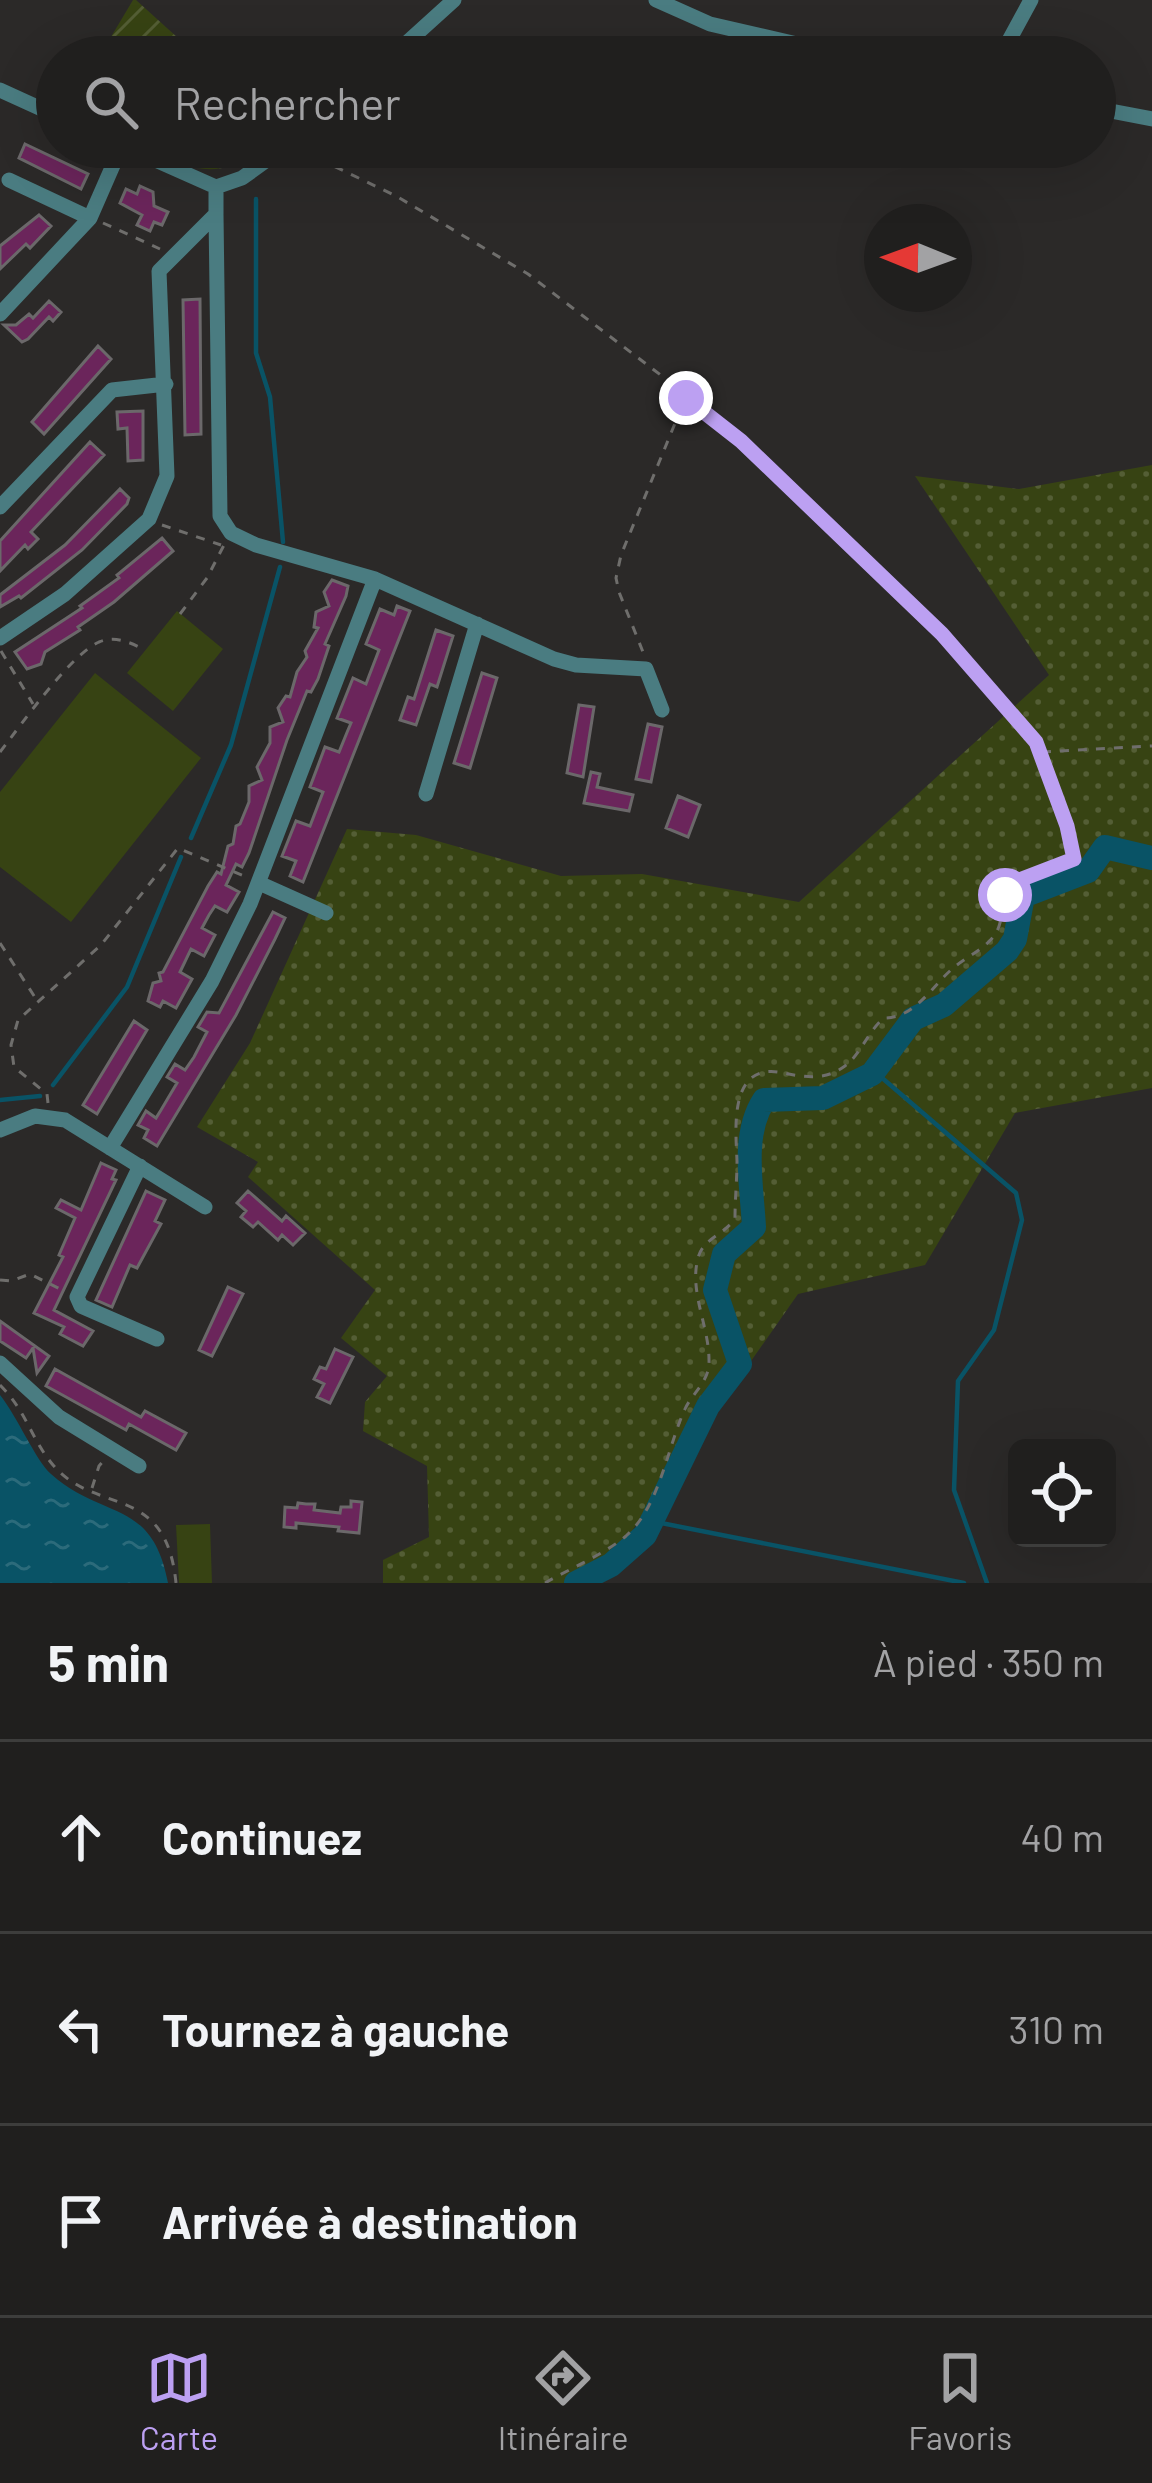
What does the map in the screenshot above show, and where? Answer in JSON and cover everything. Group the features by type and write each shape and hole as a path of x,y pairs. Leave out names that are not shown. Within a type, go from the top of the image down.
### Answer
{"street":[{"path":"414,36 454,0"},
{"path":"656,0 710,24 762,36"},
{"path":"1011,36 1031,0"},
{"path":"0,90 36,106"},
{"path":"1116,112 1152,119"},
{"path":"0,314 90,218 113,168"},
{"path":"172,168 216,187 256,168"},
{"path":"9,180 90,218"},
{"path":"216,187 220,516 227,540 375,580 576,665 646,669 662,710"},
{"path":"0,638 65,594 149,519 167,476 159,272 216,214"},
{"path":"0,507 112,390 166,384"},
{"path":"110,1148 212,981 259,883 375,580"},
{"path":"426,794 477,624"},
{"path":"259,883 326,913"},
{"path":"0,1130 34,1116 64,1120 205,1207"},
{"path":"140,1166 77,1297 82,1306 157,1340"},
{"path":"0,1364 59,1417 140,1466"}],"path":[{"path":"338,168 396,196 528,274 741,441 942,634 1036,742 1074,859 1017,881 1005,895 998,932 971,958 957,964 932,994 871,1029 853,1060 842,1069 807,1077 766,1072 748,1082 740,1094 734,1124 735,1218 698,1257 699,1304 710,1361 707,1375 684,1411 658,1482 631,1531 545,1583"},
{"path":"90,218 174,256"},
{"path":"646,669 616,578 621,555 686,398"},
{"path":"149,519 227,540 180,614"},
{"path":"0,752 35,706 96,644 122,639 146,650"},
{"path":"0,649 35,706"},
{"path":"1040,752 1152,746"},
{"path":"47,1117 47,1094 20,1074 11,1056 17,1020 101,946 178,848 259,883"},
{"path":"0,943 39,1004"},
{"path":"0,1280 11,1282 30,1274 77,1297"},
{"path":"0,1385 24,1412 52,1464 151,1520 169,1552 176,1583"},
{"path":"92,1489 110,1446"}],"green space":[{"path":"136,0 176,36 112,36"},
{"path":"1152,465 1152,1088 1015,1113 925,1265 798,1294 606,1568 575,1583 383,1583 383,1560 429,1537 427,1466 363,1431 365,1402 387,1376 341,1338 375,1290 248,1177 258,1162 197,1127 250,1043 347,829 416,835 561,876 642,874 799,902 1049,675 915,476 1019,489"},
{"path":"177,611 223,649 173,711 127,673"},
{"path":"95,673 201,758 71,922 0,867 0,792"},
{"path":"210,1524 212,1583 179,1583 176,1525"}],"water":[{"path":"0,1395 51,1474 123,1514 150,1537 168,1583 0,1583"}],"building":[{"path":"25,144 36,149 36,166 19,158"},
{"path":"39,168 75,168 88,174 81,189"},
{"path":"140,186 153,192 154,206 168,212 162,225 154,222 150,231 137,225 142,215 120,203 126,189 137,194"},
{"path":"39,215 51,226 0,269 0,246"},
{"path":"200,299 201,434 185,435 183,300"},
{"path":"49,301 61,312 53,321 49,317 28,339 22,342 4,325 16,325 29,314 33,318"},
{"path":"98,346 111,359 44,434 32,422"},
{"path":"143,411 143,460 128,461 127,428 118,429 117,412"},
{"path":"90,442 104,455 31,532 38,539 28,549 25,545 0,571 0,541"},
{"path":"120,489 129,498 127,504 82,550 21,598 0,607 0,595 65,545"},
{"path":"162,538 173,551 80,630 45,652 41,664 27,669 15,652 82,608"},
{"path":"332,580 348,586 346,596 325,644 329,646 318,679 311,692 307,691 287,740 249,853 242,867 236,864 226,885 239,892 227,912 215,906 209,915 202,928 215,935 204,956 191,949 180,972 192,979 176,1008 163,1001 160,1007 148,1001 153,983 161,981 159,973 208,886 217,872 221,874 228,846 233,844 236,826 249,802 249,786 262,780 257,767 270,743 270,727 283,722 278,708 290,697 318,628 314,627 316,612 329,606 324,592"},
{"path":"397,606 410,611 303,882 290,876 296,861 282,856 296,821 310,826 323,792 310,787 325,747 339,752 351,723 337,718 353,678 366,684 379,650 366,644 380,609 394,615"},
{"path":"436,630 453,636 437,687 430,684 416,725 400,720 408,697 414,699"},
{"path":"482,673 497,678 470,768 454,763"},
{"path":"579,705 594,707 583,777 567,773"},
{"path":"648,724 662,727 651,782 636,779"},
{"path":"591,772 600,774 597,787 633,795 629,811 584,803"},
{"path":"678,796 700,805 688,837 666,828"},
{"path":"273,912 285,918 275,939 236,1015 157,1146 144,1138 148,1130 138,1125 146,1111 156,1118 177,1083 167,1077 175,1064 185,1070 194,1057 207,1032 198,1027 207,1012 219,1013"},
{"path":"134,1021 147,1030 97,1114 83,1105"},
{"path":"101,1163 116,1170 112,1179 116,1180 54,1310 93,1331 83,1346 60,1334 64,1327 34,1313 63,1257 59,1255 75,1218 56,1208 61,1200 81,1210"},
{"path":"146,1191 165,1200 155,1221 161,1224 137,1268 130,1265 112,1307 96,1300"},
{"path":"248,1191 282,1221 286,1216 305,1233 293,1245 282,1235 278,1240 258,1222 253,1227 241,1217 246,1211 237,1203"},
{"path":"228,1287 243,1294 212,1356 199,1350"},
{"path":"0,1321 49,1356 37,1373 33,1348 26,1358 0,1341"},
{"path":"335,1349 353,1357 330,1403 317,1397 324,1384 314,1379 320,1367 326,1369"},
{"path":"55,1369 141,1417 145,1411 186,1433 176,1450 129,1424 126,1430 46,1386"},
{"path":"351,1501 362,1502 359,1533 296,1523 296,1528 284,1527 285,1507 315,1504 314,1510 340,1513 341,1507 351,1507"}],"waterway":[{"path":"256,199 256,353 270,397 283,542"},
{"path":"191,838 231,745 280,567"},
{"path":"576,1583 611,1565 645,1535 708,1406 740,1364 715,1290 724,1254 754,1227 750,1145 764,1100 823,1098 872,1074 913,1019 944,1005 1007,951 1015,939 1023,896 1088,871 1105,847 1152,858"},
{"path":"53,1085 127,987 181,857"},
{"path":"874,1071 1016,1193 1022,1220 994,1330 958,1381 954,1490 987,1583"},
{"path":"0,1100 40,1096"},
{"path":"651,1521 964,1583"}],"route":[{"path":"686,398 741,441 942,634 1036,742 1074,859 1017,881 1005,895"}]}
